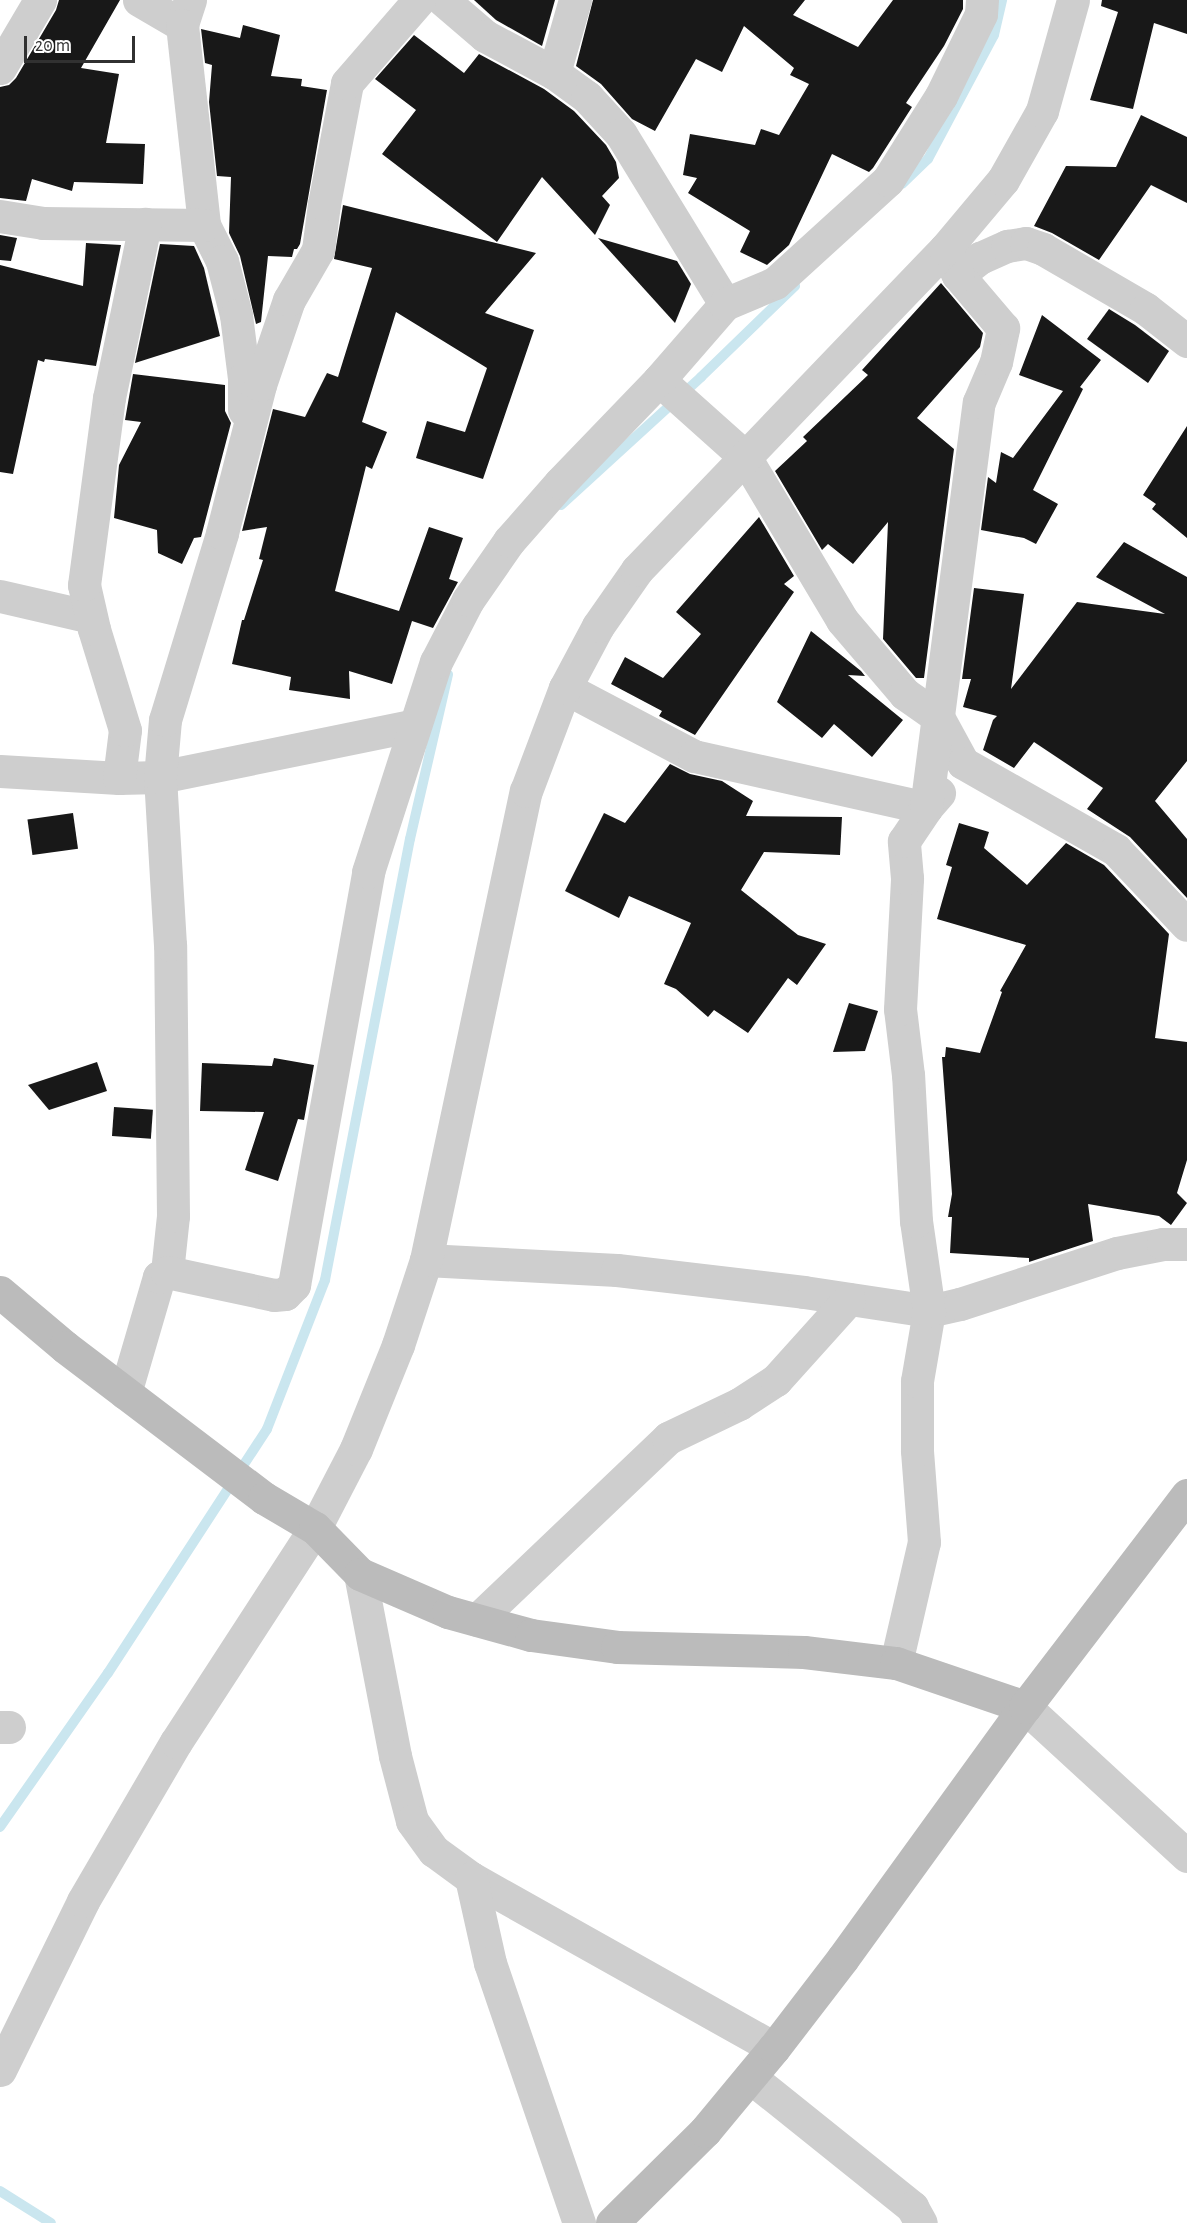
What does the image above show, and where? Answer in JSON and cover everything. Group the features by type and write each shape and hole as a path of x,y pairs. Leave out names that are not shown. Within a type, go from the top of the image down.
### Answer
{"street":[{"path":"0,68 40,0"},
{"path":"139,0 186,13 204,225 222,261 236,315 244,378 245,447"},
{"path":"167,1272 173,1216 170,945 160,777 165,720 222,533 260,385 289,300 318,250 324,204 347,83 419,0"},
{"path":"443,0 485,36 554,73 587,97 621,134 726,304"},
{"path":"554,73 575,0"},
{"path":"125,1393 159,1277 167,1272 274,1295 285,1294 294,1285 368,872 436,662 468,600 510,541 560,483 659,380 726,304 775,283 888,180 941,96 981,14 982,0"},
{"path":"0,2070 83,1901 170,1752 315,1528 356,1449 398,1345 426,1260 526,791 565,688 598,626 637,570 745,457 951,262 1003,180 1042,111 1073,0"},
{"path":"0,216 42,223 204,225"},
{"path":"118,778 125,730 91,617 84,585 107,409 145,224"},
{"path":"951,262 980,258 1006,246 1026,243 1043,249 1146,309 1187,341"},
{"path":"926,808 979,402 996,362 1003,328 951,262"},
{"path":"659,380 745,457 842,620 905,693 938,717 963,763 1116,850 1187,925"},
{"path":"0,596 91,617"},
{"path":"565,688 694,756 926,808"},
{"path":"0,771 118,778 160,777 415,725"},
{"path":"896,1663 924,1542 917,1450 917,1381 929,1311 916,1221 909,1075 900,1009 907,878 904,842 926,808 963,763"},
{"path":"426,1260 617,1270 929,1311 960,1304 1117,1253 1163,1244 1187,1244"},
{"path":"0,1292 65,1347 264,1498 315,1528 360,1574 448,1612 531,1635 617,1647 804,1652 896,1663 1026,1707 1182,1841"},
{"path":"477,1620 668,1438 739,1404 776,1380 849,1299"},
{"path":"612,2223 705,2131 774,2048 843,1958 1026,1707 1187,1495"},
{"path":"360,1574 395,1756 412,1821 434,1851 471,1878 774,2048"},
{"path":"471,1878 490,1964 579,2223"},
{"path":"750,2077 912,2206 921,2223"}],"building":[{"path":"59,0 120,0 81,68 119,74 106,143 145,144 143,184 74,182 72,191 32,179 26,201 0,198 0,87 9,85 16,78 56,10"},
{"path":"474,0 555,0 542,46 496,20"},
{"path":"593,0 805,0 793,15 858,47 893,0 963,0 963,9 944,46 906,103 912,107 873,168 869,172 832,154 789,245 767,265 740,252 750,231 688,193 697,178 683,175 690,134 755,145 761,129 779,135 809,84 790,75 794,68 744,26 722,72 696,59 655,131 632,119 601,84 576,66"},
{"path":"1102,0 1187,0 1187,34 1154,23 1133,109 1090,100 1118,12 1101,6"},
{"path":"243,25 280,35 271,76 302,79 301,86 327,90 300,244 297,249 294,249 292,257 268,256 261,322 256,324 240,256 229,233 231,177 217,176 209,102 212,65 205,63 201,29 240,38"},
{"path":"414,35 464,73 479,54 544,89 574,111 606,145 616,162 619,178 602,196 610,205 595,235 542,177 497,242 382,154 416,110 375,79"},
{"path":"1141,115 1187,137 1187,203 1151,185 1099,260 1052,233 1034,226 1066,166 1116,167"},
{"path":"343,205 536,253 485,313 534,330 483,479 416,458 427,421 465,432 487,368 396,312 362,422 387,432 372,469 366,466 335,591 399,611 429,527 463,538 449,579 458,582 433,628 412,621 392,684 349,671 350,699 289,690 291,677 232,664 242,620 244,620 263,560 259,559 267,527 242,531 273,409 305,417 327,373 338,377 372,268 334,259"},
{"path":"0,235 17,238 11,261 0,260"},
{"path":"598,238 677,261 691,284 675,323"},
{"path":"86,243 121,245 96,366 38,360 13,474 0,472 0,265 83,286"},
{"path":"160,244 194,246 204,268 220,336 135,363"},
{"path":"941,283 983,333 980,347 917,418 954,449 924,678 916,678 883,639 888,522 853,564 828,544 822,550 775,471 807,441 803,437 868,375 862,370"},
{"path":"1109,309 1135,325 1169,351 1148,383 1087,339"},
{"path":"1042,315 1101,360 1080,387 1083,389 1033,490 1058,504 1036,544 1024,538 981,530 988,477 996,483 1001,452 1013,458 1063,391 1019,375"},
{"path":"133,374 225,385 225,411 231,423 201,537 194,538 182,564 158,553 157,530 114,518 119,465 141,422 125,420"},
{"path":"1187,426 1187,538 1152,509 1156,504 1143,495"},
{"path":"759,517 794,576 784,584 794,592 695,735 659,716 662,711 611,684 625,657 663,678 701,634 676,612"},
{"path":"1124,542 1187,577 1187,761 1155,801 1187,839 1187,898 1130,837 1087,809 1103,788 1034,742 1014,768 983,750 993,720 997,716 963,707 971,679 962,679 974,588 1024,594 1011,689 1077,602 1165,614 1096,577"},
{"path":"811,631 861,671 865,676 848,675 903,720 872,757 834,724 822,738 777,702"},
{"path":"670,764 690,774 722,781 753,801 746,816 842,817 840,855 764,852 741,890 798,935 826,944 797,985 788,978 748,1033 714,1010 708,1017 676,989 664,984 691,923 629,896 619,918 565,891 604,813 625,823"},
{"path":"73,813 78,849 32,855 27,819"},
{"path":"959,823 989,832 984,848 1027,885 1066,843 1104,865 1169,934 1155,1038 1187,1042 1187,1160 1177,1193 1187,1203 1171,1225 1159,1216 1088,1204 1093,1241 1029,1262 1029,1258 950,1253 952,1217 948,1217 952,1194 942,1057 945,1057 946,1047 980,1053 1002,992 1000,991 1026,945 937,919 952,867 946,865"},
{"path":"849,1003 878,1011 865,1051 833,1052"},
{"path":"274,1058 314,1065 304,1120 298,1119 278,1181 245,1170 264,1112 200,1111 202,1063 272,1066"},
{"path":"97,1062 107,1091 49,1110 28,1085"},
{"path":"114,1107 153,1110 151,1139 112,1136"}],"waterway":[{"path":"902,184 928,159 994,35 1002,0"},
{"path":"561,505 701,377 795,286"},
{"path":"0,1827 108,1673 267,1429 325,1280 410,839 448,674"},
{"path":"0,2191 51,2223"}]}
